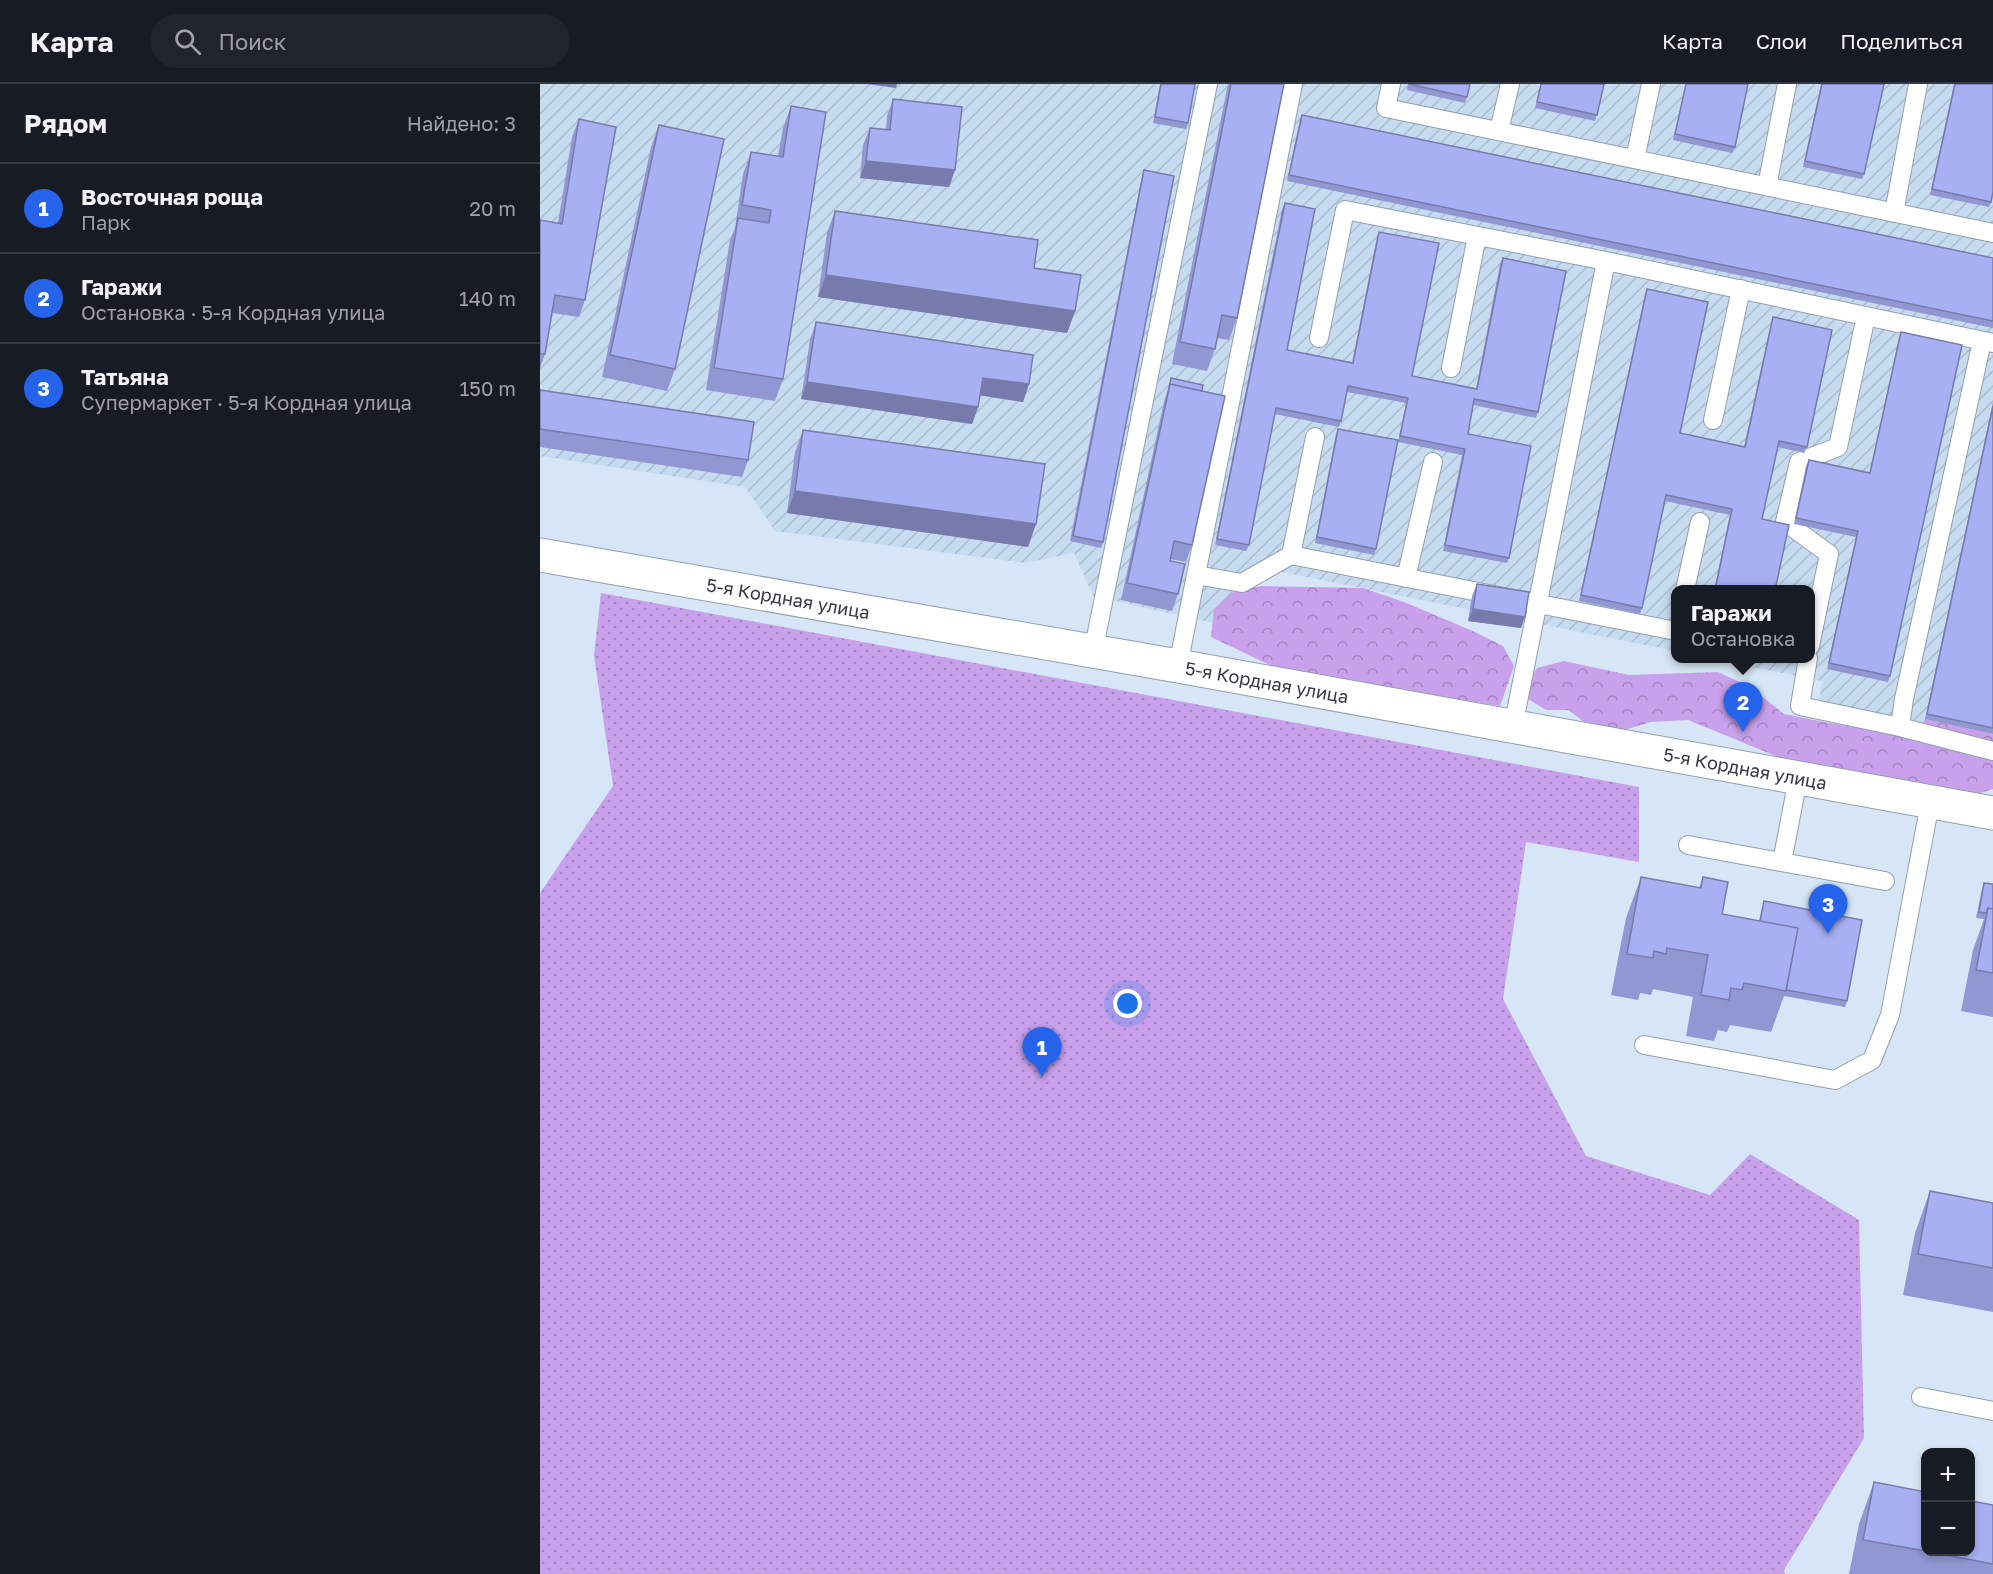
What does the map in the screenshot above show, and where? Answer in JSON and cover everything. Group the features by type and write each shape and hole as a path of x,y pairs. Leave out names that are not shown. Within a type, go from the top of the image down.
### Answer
{"main road":[{"name":"5-я Кордная улица","path":"540,555 1178,666 1993,813"}],"lane":[{"path":"1093,652 1208,84"},
{"path":"1178,666 1293,84"},
{"path":"1391,84 1386,108 1993,233"},
{"path":"1499,131 1510,84"},
{"path":"1635,159 1651,84"},
{"path":"1767,186 1787,84"},
{"path":"1894,213 1918,84"},
{"path":"1319,338 1345,210 1606,261 1987,342 1900,727"},
{"path":"1451,368 1477,236"},
{"path":"1513,727 1606,261"},
{"path":"1713,420 1741,289"},
{"path":"1815,623 1830,554 1785,522 1799,462 1838,447 1866,316"},
{"path":"1291,555 1315,437"},
{"path":"1406,578 1432,462"},
{"path":"1685,585 1700,522"},
{"path":"1196,575 1242,582 1291,555 1671,629"},
{"path":"1807,663 1800,706 1900,727 1993,751"},
{"path":"1782,862 1798,779"},
{"path":"1644,1045 1835,1080 1872,1060 1890,1015 1930,803"},
{"path":"1688,845 1885,882"},
{"path":"1921,1397 1993,1411"}],"shaded area":[{"path":"540,84 1993,84 1993,757 1817,715 1822,681 1732,663 1815,663 1815,585 1671,585 1671,650 1272,570 1213,623 1093,596 1074,553 1025,563 775,531 745,487 540,456"}],"green space":[{"path":"1261,586 1363,588 1404,602 1503,646 1514,666 1500,706 1424,696 1274,667 1211,637 1214,609 1231,593"},
{"path":"601,593 1639,787 1639,862 1526,842 1503,999 1586,1156 1710,1195 1750,1154 1859,1220 1864,1438 1784,1570 1785,1574 540,1574 540,893 613,786 594,655"},
{"path":"1564,661 1629,675 1718,672 1750,687 1784,714 1840,725 1890,732 1921,728 1925,719 1993,734 1993,789 1967,797 1829,778 1688,720 1651,722 1614,730 1590,727 1569,710 1546,710 1528,699 1528,684 1537,668"}],"building":[{"path":"1161,84 1195,84 1188,123 1155,117"},
{"path":"1231,84 1284,84 1237,318 1222,315 1215,349 1180,342"},
{"path":"1409,84 1470,84 1467,97"},
{"path":"1541,84 1604,84 1597,115 1537,102"},
{"path":"1686,84 1748,84 1735,147 1675,134"},
{"path":"1822,84 1884,84 1864,174 1805,161"},
{"path":"1955,84 1993,84 1993,192 1991,202 1932,189"},
{"path":"893,99 962,107 955,170 866,161 870,128 890,130"},
{"path":"791,106 826,112 783,379 714,368 738,218 769,223 771,210 742,205 751,152 783,157"},
{"path":"1302,115 1993,258 1993,321 1289,175"},
{"path":"579,119 616,127 585,300 555,295 545,354 540,354 540,220 562,224"},
{"path":"659,125 724,139 675,369 610,355"},
{"path":"1144,170 1174,176 1103,542 1073,536"},
{"path":"1285,203 1315,209 1287,350 1353,363 1379,232 1439,243 1412,376 1477,389 1503,258 1566,271 1538,412 1474,399 1468,434 1531,446 1509,558 1445,545 1465,449 1400,436 1408,398 1348,386 1341,421 1276,408 1249,545 1217,539"},
{"path":"835,211 1038,240 1034,268 1081,275 1075,311 826,275"},
{"path":"1647,289 1708,302 1680,433 1745,447 1773,317 1832,330 1807,447 1779,441 1762,519 1789,525 1776,585 1716,585 1732,509 1666,495 1642,608 1581,595"},
{"path":"816,322 1033,355 1029,384 983,378 978,407 807,382"},
{"path":"1901,332 1962,345 1890,676 1829,663 1858,531 1796,518 1809,460 1870,473"},
{"path":"1171,378 1203,385 1202,391 1170,384 1169,388"},
{"path":"1170,384 1225,396 1192,545 1174,541 1170,561 1185,564 1178,594 1127,583"},
{"path":"540,390 754,422 748,460 540,429"},
{"path":"1993,406 1993,728 1927,714"},
{"path":"1338,429 1398,440 1376,549 1317,537"},
{"path":"803,430 1045,464 1036,524 795,491"},
{"path":"1477,584 1529,592 1525,617 1473,609"},
{"path":"1641,877 1701,888 1703,877 1728,882 1722,914 1798,928 1786,991 1744,983 1742,990 1731,988 1729,1000 1701,995 1708,955 1667,948 1666,954 1654,951 1653,958 1627,954"},
{"path":"1984,883 1993,884 1993,909 1988,908 1986,913 1979,912"},
{"path":"1764,901 1862,920 1847,1001 1786,990 1798,928 1760,921"},
{"path":"1988,908 1993,909 1993,973 1976,970"},
{"path":"1930,1191 1993,1203 1993,1268 1918,1254"},
{"path":"1874,1482 1921,1491 1921,1550 1863,1540"},
{"path":"1975,1502 1993,1505 1993,1564 1952,1556 1975,1556"}],"place":[{"name":"Гаражи","path":"1743,732"},
{"name":"Татьяна","path":"1828,934"},
{"name":"Восточная роща","path":"1042,1077"}]}
